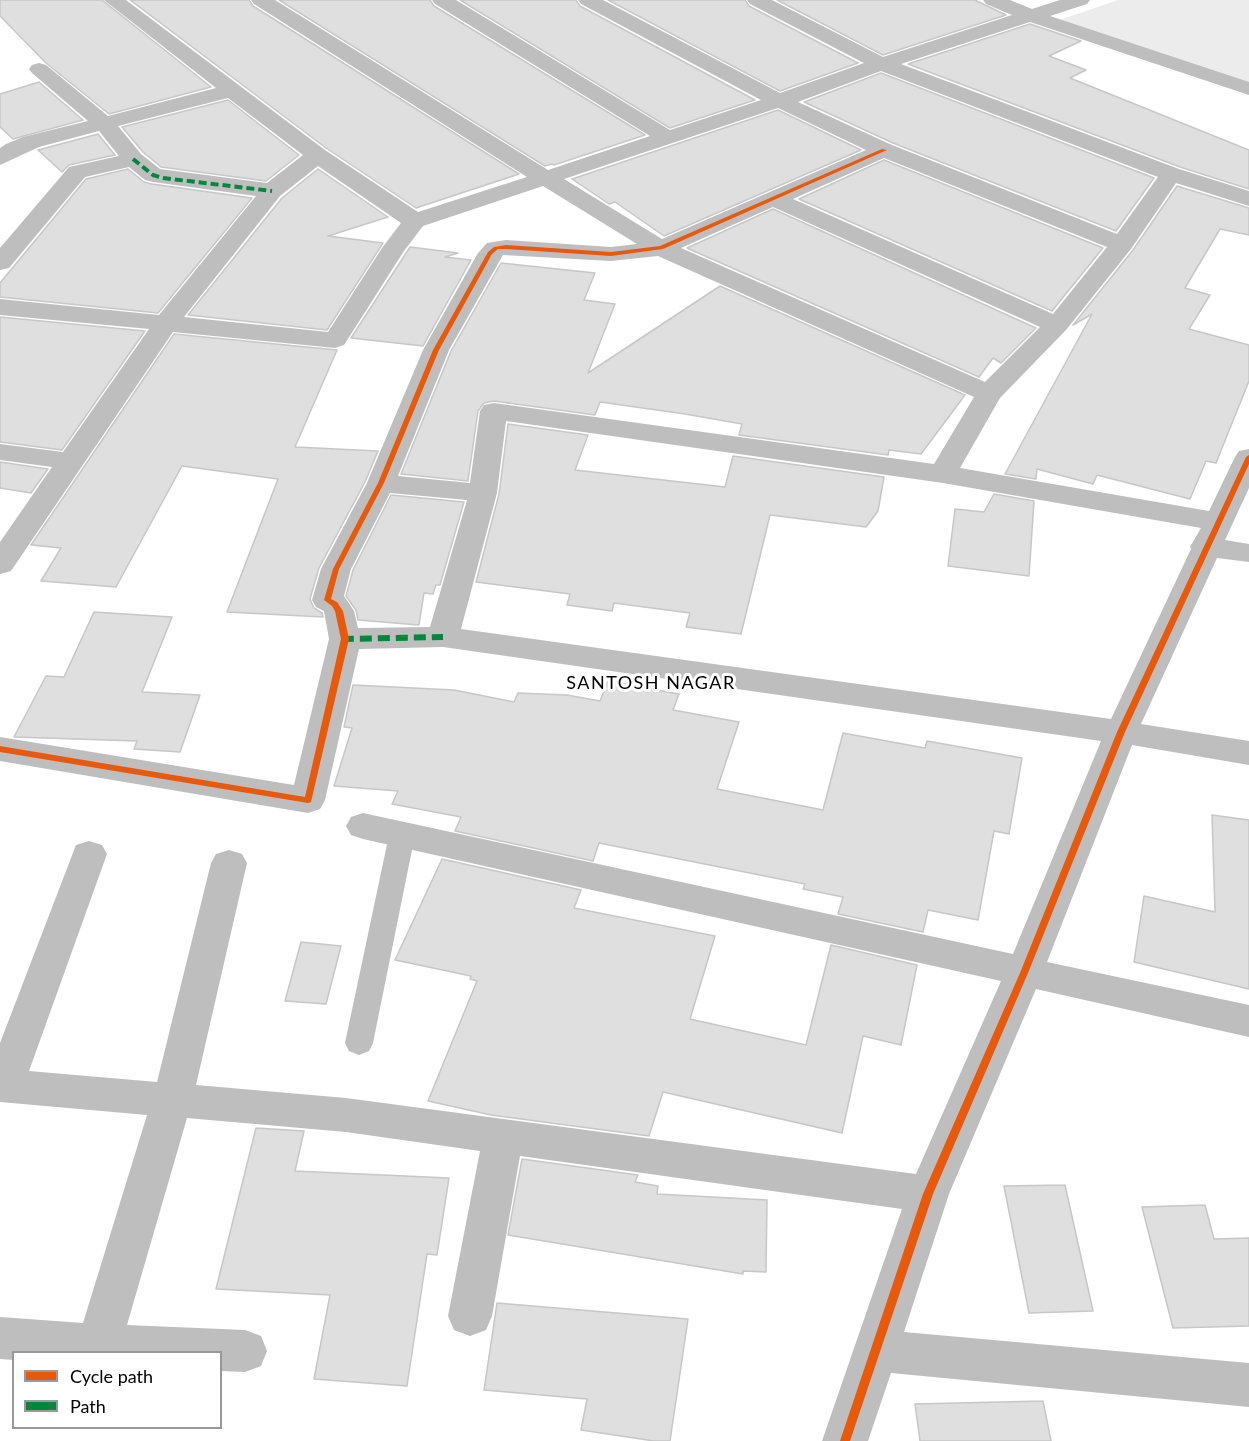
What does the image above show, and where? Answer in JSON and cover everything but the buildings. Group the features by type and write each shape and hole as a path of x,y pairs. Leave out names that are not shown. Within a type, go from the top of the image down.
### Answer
{"street":[{"path":"114,0 317,155 415,220"},
{"path":"261,0 544,178 661,248 989,394"},
{"path":"442,0 667,137"},
{"path":"588,0 779,101 884,150 1122,244"},
{"path":"757,0 881,64 1171,174 1249,199"},
{"path":"993,0 1031,16 1249,89"},
{"path":"0,307 335,340 394,248 415,220 1080,0"},
{"path":"39,69 105,124 133,159 153,175 272,191"},
{"path":"0,158 31,142 233,90"},
{"path":"0,749 308,800 345,639 339,611 335,604 327,600 345,550 381,483 436,350 490,253 506,247 611,254 661,248 884,150"},
{"path":"0,564 166,323 272,191 317,155"},
{"path":"0,263 77,172 133,159"},
{"path":"944,474 989,394 1057,325 1122,244 1171,174"},
{"path":"772,198 1057,325"},
{"path":"443,637 483,493 494,411 944,474 1212,535 1249,553"},
{"path":"0,452 69,461"},
{"path":"845,1441 928,1194 1024,973 1121,732 1249,457"},
{"path":"381,483 483,493"},
{"path":"345,639 443,637 1121,732 1249,753"},
{"path":"363,826 1249,1021"},
{"path":"89,854 2,1085 346,1115 928,1194"},
{"path":"99,1345 172,1100 229,863"},
{"path":"470,1316 503,1136"},
{"path":"0,1338 245,1352"},
{"path":"874,1350 1249,1385"}],"lane":[{"path":"358,1043 402,835"}],"shaded area":[{"path":"1118,0 1249,0 1249,83 1057,21"}],"marked path":[{"path":"133,159 153,175 163,178 272,191"},
{"path":"344,636 345,639 443,637"}],"cycle path":[{"path":"0,749 308,800 345,639 339,611 335,604 327,600 336,569 381,483 436,350 490,253 496,248 506,247 611,254 661,248 884,150"},
{"path":"845,1441 928,1194 1024,973 1121,732 1249,457"}],"district":[{"name":"SANTOSH NAGAR","path":"651,683"}]}
